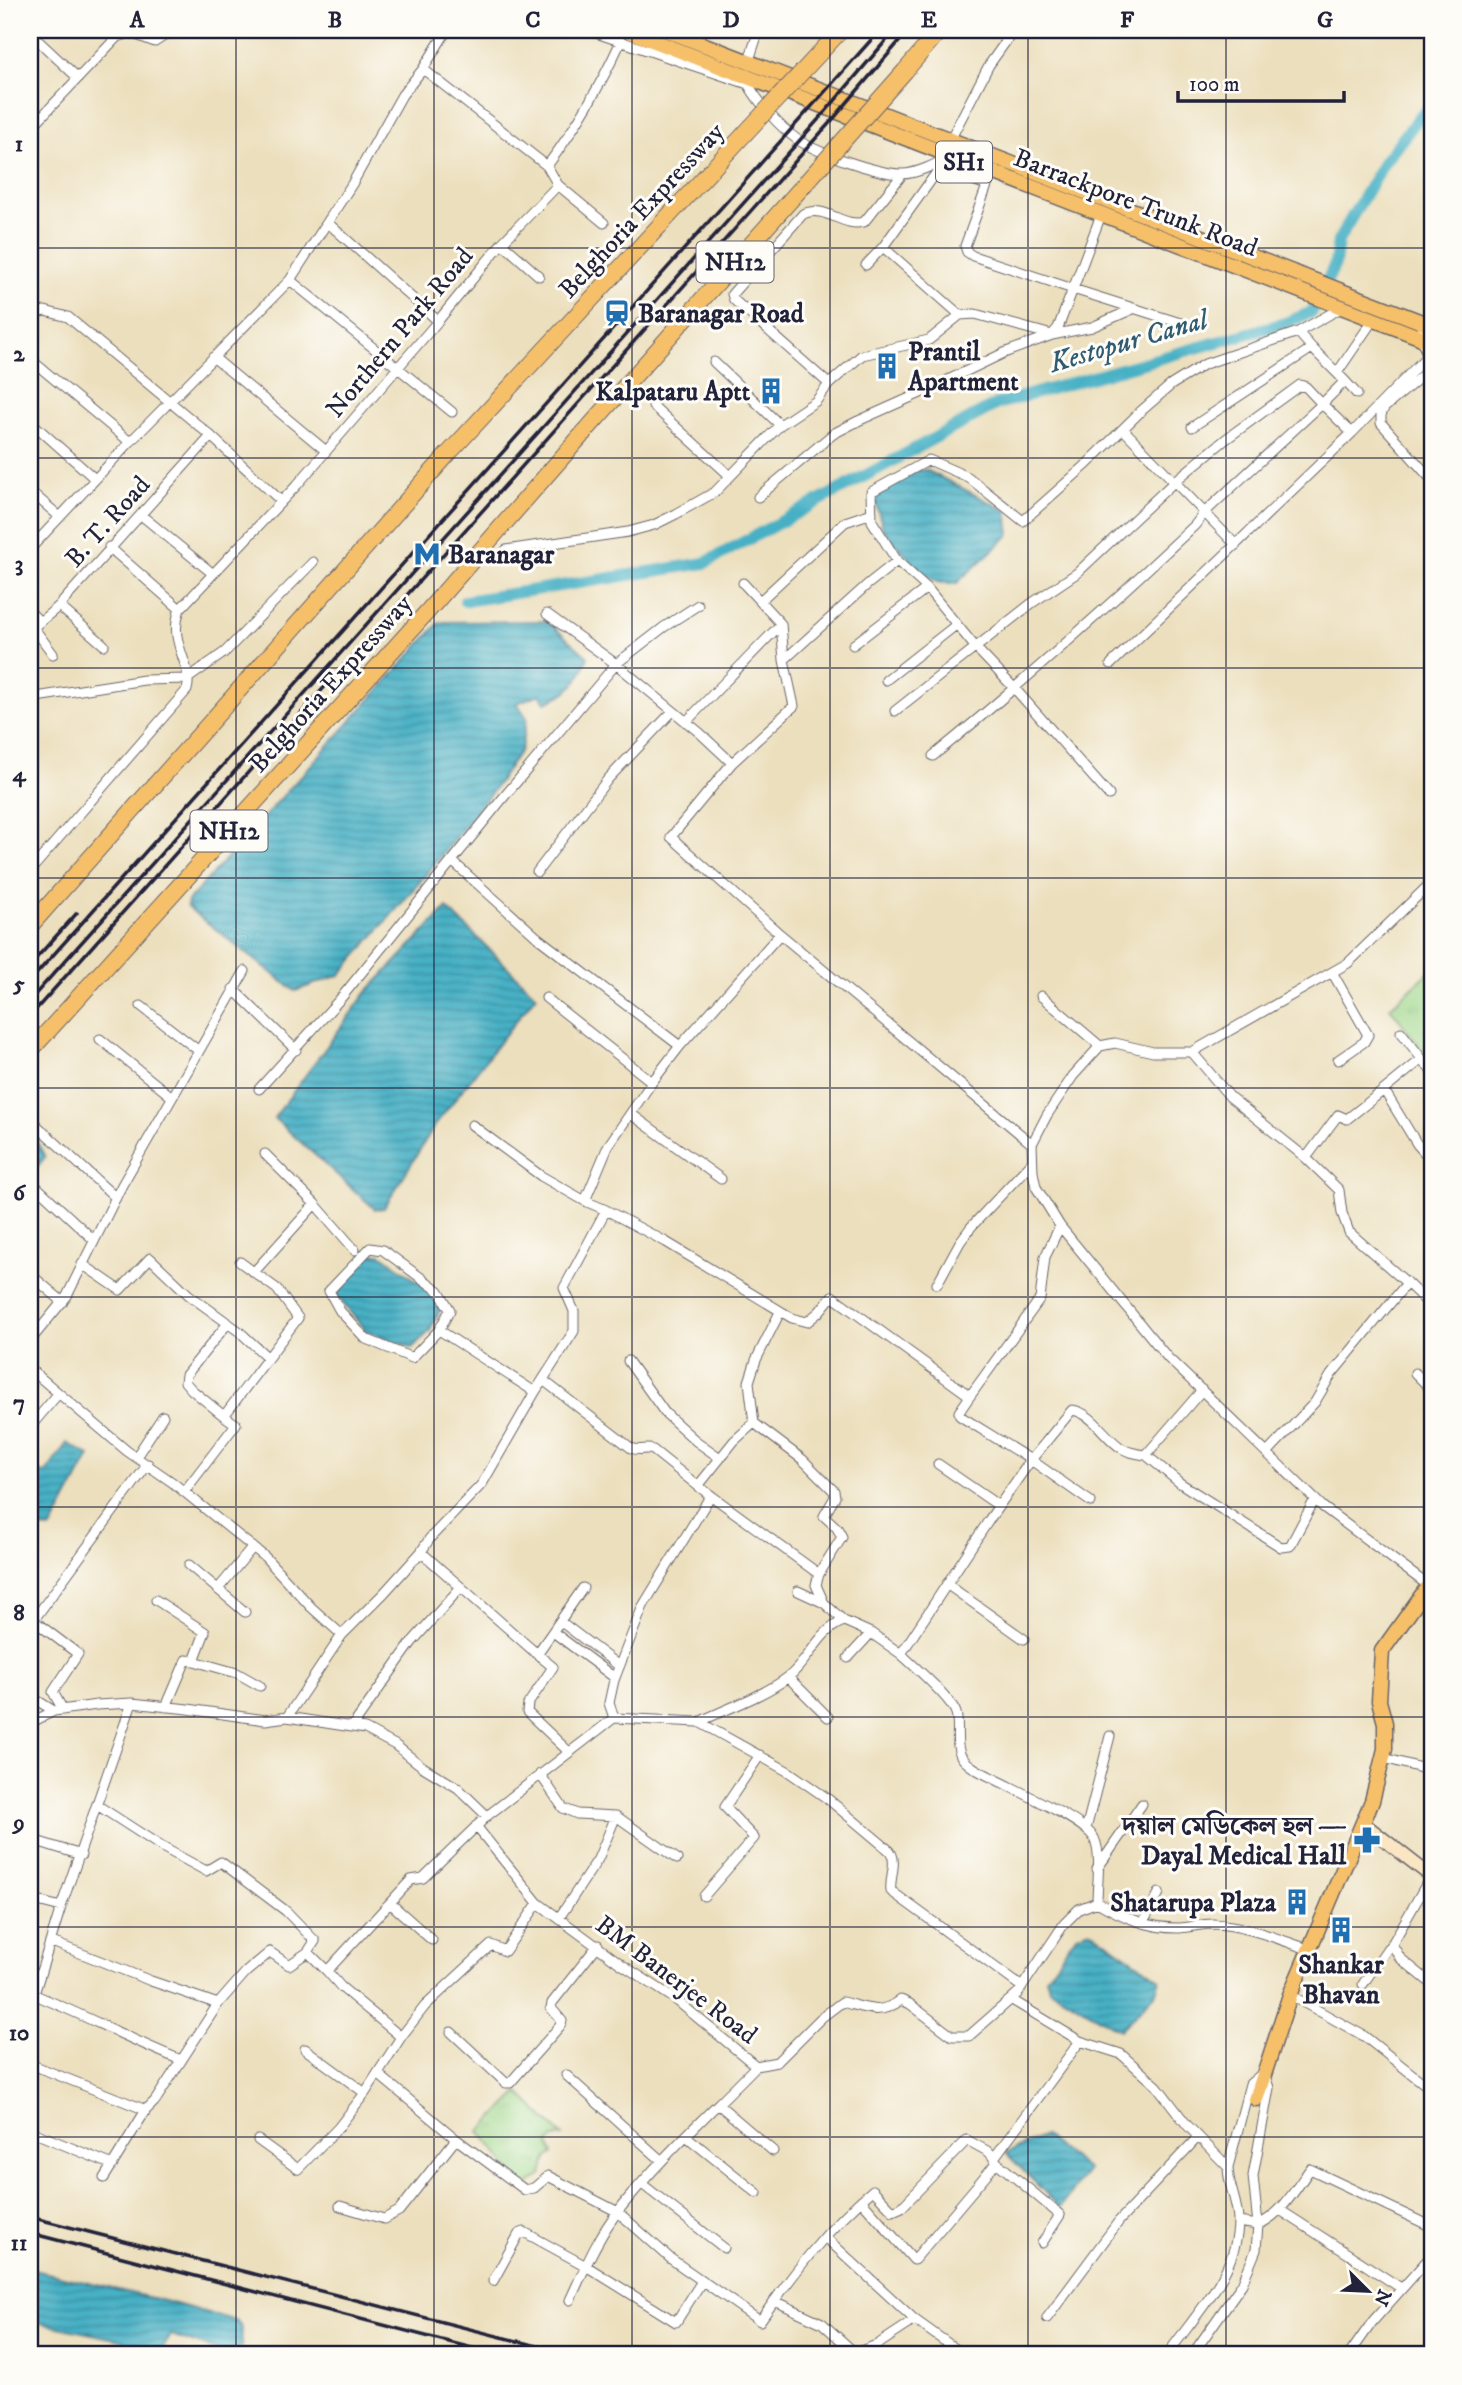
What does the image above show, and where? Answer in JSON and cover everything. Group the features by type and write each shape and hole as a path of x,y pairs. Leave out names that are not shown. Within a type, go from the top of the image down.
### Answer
{"highway":[{"name":"Belghoria Expressway","path":"30,926 458,443 841,30"},
{"name":"Belghoria Expressway","path":"30,1051 428,612 452,581 940,30"}],"main road":[{"name":"Barrackpore Trunk Road","path":"666,30 1426,324"},
{"name":"Barrackpore Trunk Road","path":"624,36 950,157 990,179 1101,215 1373,320 1429,352"},
{"path":"1256,2099 1308,1949 1373,1801 1384,1758 1385,1723 1379,1701 1382,1651 1431,1583"}],"street":[{"path":"30,129 117,37 131,33 155,42 173,30"},
{"path":"30,549 130,442 290,280 328,223 402,95 423,69 447,30"},
{"path":"587,30 624,36 748,84 759,103 798,140 849,162 902,174"},
{"path":"748,63 759,30"},
{"path":"829,384 734,300 732,293 803,214 822,211 850,224 864,222 902,174 950,157 953,141 989,65 1014,30"},
{"path":"30,33 78,78"},
{"path":"547,166 575,128 603,82 624,36"},
{"path":"423,69 547,166 558,185 604,223"},
{"path":"866,265 883,247 939,169 990,179 965,246 967,252 1193,327"},
{"name":"Northern Park Road","path":"180,609 326,452 502,243 558,185"},
{"path":"1052,335 1058,328 1101,215"},
{"path":"328,223 438,321"},
{"path":"502,243 539,276"},
{"path":"883,247 960,315"},
{"path":"290,280 452,412"},
{"path":"1109,795 976,648 927,588 897,561 872,521 871,492 929,460 968,477 1023,521 1171,385 1205,364 1298,332 1337,307"},
{"path":"758,497 833,434 1004,353 1052,335 1092,327 1133,309"},
{"path":"30,314 45,311 68,317 211,436 281,501"},
{"path":"506,550 628,532 654,525 715,492 780,425 816,401 829,384 862,355 929,340 960,315 975,314 1052,335"},
{"path":"1337,373 1373,320"},
{"path":"1426,324 1429,352 1384,408 1381,423 1432,480"},
{"path":"1298,332 1357,394"},
{"path":"1192,427 1312,348"},
{"path":"1111,664 1352,433 1429,352"},
{"path":"213,357 326,452"},
{"path":"30,359 130,442"},
{"path":"714,362 780,425"},
{"path":"933,756 1015,689 1113,602 1345,381"},
{"path":"895,711 1032,603 1077,573 1174,482 1226,439 1300,385 1306,387 1352,433"},
{"path":"653,406 729,475"},
{"path":"30,421 95,479"},
{"path":"1123,429 1236,545"},
{"name":"B. T. Road","path":"34,626 59,606 211,436"},
{"path":"30,491 60,517"},
{"path":"760,601 845,522 872,513"},
{"path":"141,515 212,573"},
{"path":"30,871 187,690 187,675 175,629 180,609 109,547"},
{"path":"784,660 897,561"},
{"path":"30,698 187,675 226,652 313,562"},
{"path":"743,583 780,624 784,660 794,706 732,763 671,837 780,934 1032,1144"},
{"path":"853,645 927,588"},
{"path":"259,1089 296,1051 616,664 698,605"},
{"path":"59,606 104,645"},
{"path":"30,612 34,626 53,654"},
{"path":"547,614 616,664 732,763"},
{"path":"686,722 780,624"},
{"path":"886,680 956,625"},
{"path":"537,872 608,779 673,711"},
{"path":"452,861 538,938 680,1046"},
{"path":"1431,1583 1373,1545 1315,1499 1168,1358 1060,1226 1036,1187 1032,1144 1066,1086 1100,1046 1115,1044 1153,1052 1192,1052 1348,963 1432,882"},
{"path":"585,1201 608,1146 652,1082 680,1046 780,934"},
{"path":"30,1341 62,1302 116,1198 244,971"},
{"path":"1332,972 1368,1035 1364,1042 1338,1060"},
{"path":"233,989 296,1051"},
{"path":"1041,996 1100,1046"},
{"path":"546,998 652,1082"},
{"path":"141,1006 199,1051"},
{"path":"1401,1032 1432,1072"},
{"path":"100,1039 172,1097"},
{"path":"1192,1052 1230,1097 1306,1158 1339,1190 1342,1213 1349,1232 1432,1307"},
{"path":"1306,1158 1338,1115 1347,1119 1422,1059"},
{"path":"1384,1090 1417,1144 1432,1161"},
{"path":"631,1114 721,1179"},
{"path":"32,1121 116,1198"},
{"path":"472,1125 541,1175 585,1201 666,1242 780,1312 807,1322 832,1296 970,1396"},
{"path":"265,1154 315,1203 355,1250"},
{"path":"937,1284 971,1227 1032,1162"},
{"path":"38,1188 94,1240"},
{"path":"254,1272 315,1203"},
{"path":"287,1717 342,1635 384,1593 430,1538 482,1484 542,1380 574,1331 574,1311 564,1288 606,1210"},
{"path":"1060,1226 1045,1257 1040,1299 959,1412 960,1416 1031,1460 1091,1502"},
{"path":"370,1248 383,1250 439,1291 450,1310 439,1330 412,1358 366,1339 340,1311 329,1291 370,1248"},
{"path":"82,1264 120,1290 150,1258 189,1294 268,1357"},
{"path":"224,1416 298,1318 277,1289 240,1262"},
{"path":"30,1274 62,1302"},
{"path":"1266,1453 1315,1402 1331,1375 1407,1283"},
{"path":"780,1312 756,1360 749,1382 754,1423 802,1459 834,1490 835,1497 824,1516 842,1537 819,1574 816,1585 824,1603"},
{"path":"184,1492 236,1424 185,1382 186,1375 228,1323"},
{"path":"439,1330 535,1392"},
{"path":"628,1361 665,1413 720,1458"},
{"path":"30,1369 136,1457 265,1557 311,1607 342,1635"},
{"path":"1415,1373 1432,1390"},
{"path":"542,1380 631,1448 639,1451 649,1448 653,1450 819,1574"},
{"path":"1146,1455 1202,1390"},
{"path":"30,1427 58,1394"},
{"path":"901,1654 1031,1460 1072,1410 1087,1416 1115,1444 1125,1450 1146,1455 1180,1483 1281,1547 1290,1546 1315,1499"},
{"path":"136,1457 163,1416"},
{"path":"698,1486 720,1458 754,1423"},
{"path":"58,1711 53,1692 78,1654 31,1619 148,1464"},
{"path":"938,1464 999,1506"},
{"path":"614,1717 609,1703 615,1678 643,1606 710,1494"},
{"path":"218,1589 253,1547"},
{"path":"421,1552 553,1667 528,1704 527,1712 569,1752"},
{"path":"189,1565 245,1612"},
{"path":"948,1585 1024,1639"},
{"path":"352,1727 412,1642 461,1587"},
{"path":"537,1654 583,1588"},
{"path":"798,1591 824,1603 844,1621 871,1633 901,1654 932,1682 956,1712 957,1743 962,1757 978,1770 1086,1829 1094,1838 1097,1902"},
{"path":"156,1600 205,1632 194,1661"},
{"path":"560,1621 619,1666"},
{"path":"699,1722 788,1677 823,1636 837,1623 844,1621"},
{"path":"552,1632 615,1678"},
{"path":"848,1658 871,1633"},
{"path":"166,1707 186,1660 228,1670 260,1686"},
{"path":"788,1677 828,1717"},
{"path":"30,1696 58,1711"},
{"path":"30,1723 58,1711 132,1703 265,1720 287,1717 365,1729 395,1745 458,1788 487,1816"},
{"path":"30,2007 61,1907 132,1703"},
{"path":"327,1971 411,1880 423,1878 487,1816 614,1717 699,1722 789,1772 828,1799 890,1850 894,1856 891,1891 1023,1987"},
{"path":"1086,1829 1110,1736"},
{"path":"704,1896 754,1838 725,1807 760,1755"},
{"path":"1384,1758 1432,1771"},
{"path":"540,1774 563,1808 577,1814 616,1815 677,1859"},
{"path":"1097,1869 1142,1804"},
{"path":"97,1805 162,1847 206,1871 221,1862 286,1911 315,1941 308,1952 289,1965 270,1952 246,1972 218,2004 155,2101 146,2110 104,2178"},
{"path":"559,1918 598,1859 616,1815"},
{"path":"1363,1823 1432,1876 1392,1944 1363,1984"},
{"name":"BM Banerjee Road","path":"476,1826 538,1903 621,1964 675,1999 756,2066 777,2062 821,2018 842,2002 887,2010 901,2000 953,2036 969,2036 1012,2000"},
{"path":"30,1839 81,1855"},
{"path":"1143,1923 1159,1893"},
{"path":"30,1899 61,1907"},
{"path":"1097,1902 1079,1909 1064,1924 1012,2000 1080,2041 1121,2054 1157,2086 1187,2126 1228,2167"},
{"path":"1097,1902 1120,1916 1143,1923 1179,1928 1213,1924 1253,1931 1308,1949"},
{"path":"390,1903 432,1941"},
{"path":"258,2140 298,2169 338,2128 365,2093 401,2036 425,2006 491,1945 505,1951 538,1903"},
{"path":"52,1942 151,1982 218,2004"},
{"path":"1392,1944 1400,1958 1432,1984"},
{"path":"451,2032 506,2083 510,2083 560,2026 562,2021 551,2008 552,2003 598,1945"},
{"path":"308,1952 341,1987 401,2036"},
{"path":"35,1995 181,2060"},
{"path":"1290,1995 1364,2036 1432,2090"},
{"path":"860,2200 914,2260 995,2160 1080,2041"},
{"path":"304,2049 365,2093"},
{"path":"30,2063 146,2110"},
{"path":"570,2300 586,2266 618,2212 662,2161 756,2066"},
{"path":"1167,2355 1224,2277 1232,2255 1238,2222 1228,2181 1228,2167 1250,2084 1264,2072 1269,2088 1253,2176 1258,2225 1256,2250 1242,2284 1195,2352 1208,2355"},
{"path":"378,2074 456,2140 525,2190 534,2188 548,2176 618,2212 671,2259 760,2321 825,2237 860,2200 873,2190 892,2211 902,2207 967,2140 989,2152 1060,2215 1042,2243"},
{"path":"566,2075 662,2161"},
{"path":"718,2104 773,2151"},
{"path":"30,2131 113,2165"},
{"path":"686,2136 757,2193"},
{"path":"1047,2318 1119,2221 1198,2137"},
{"path":"340,2206 384,2219 399,2211 456,2140"},
{"path":"1238,2222 1258,2225 1280,2210 1311,2169 1432,2227"},
{"path":"642,2184 724,2248"},
{"path":"1280,2210 1401,2288"},
{"path":"493,2281 519,2234 523,2232 586,2266 676,2322 702,2281"},
{"path":"825,2237 915,2320 964,2355"},
{"path":"1349,2355 1373,2321 1432,2255"},
{"path":"775,2301 822,2323 855,2353 877,2345 915,2320"}],"green space":[{"path":"1432,970 1432,1063 1390,1007"},
{"path":"519,2093 563,2136 548,2143 553,2153 544,2166 542,2175 527,2186 518,2180 480,2131"}],"water":[{"path":"926,470 1007,511 1010,534 956,584 937,582 918,570 883,529 876,504 877,490 906,472"},
{"path":"547,621 588,657 577,680 568,691 554,699 545,702 540,694 517,703 527,718 521,749 494,789 424,877 340,975 295,991 187,907 188,901 440,622"},
{"path":"447,908 536,995 435,1125 384,1208 375,1209 274,1118 366,993"},
{"path":"30,1129 45,1157 30,1176"},
{"path":"370,1254 381,1254 434,1294 441,1307 430,1331 412,1348 365,1330 337,1296 340,1286"},
{"path":"67,1443 90,1456 51,1529 37,1528 30,1523 30,1470 46,1473"},
{"path":"1090,1930 1160,1979 1155,1994 1120,2030 1050,1989 1046,1978 1076,1935"},
{"path":"1044,2136 1088,2170 1060,2208 1006,2153"},
{"path":"30,2269 236,2321 242,2328 241,2347 222,2352 171,2335 162,2349 30,2321"}],"waterway":[{"name":"Kestopur Canal","path":"465,601 705,563 997,404 1285,323 1312,312 1335,264 1338,241 1384,162 1422,114 1432,108"}],"railway":[{"path":"30,981 880,30"},
{"path":"30,1000 826,111 895,30"},
{"path":"30,1016 834,118 909,30"},
{"path":"30,965 77,913"},
{"path":"30,2217 572,2355"},
{"path":"30,2233 499,2355"}],"place":[{"name":"Baranagar Road","path":"617,313"},
{"name":"Prantil Apartment","path":"887,366"},
{"name":"Kalpataru Aptt","path":"771,391"},
{"name":"Baranagar","path":"427,554"},
{"name":"দয়াল মেডিকেল হল — Dayal Medical Hall","path":"1367,1840"},
{"name":"Shatarupa Plaza","path":"1297,1902"},
{"name":"Shankar Bhavan","path":"1341,1930"}]}
